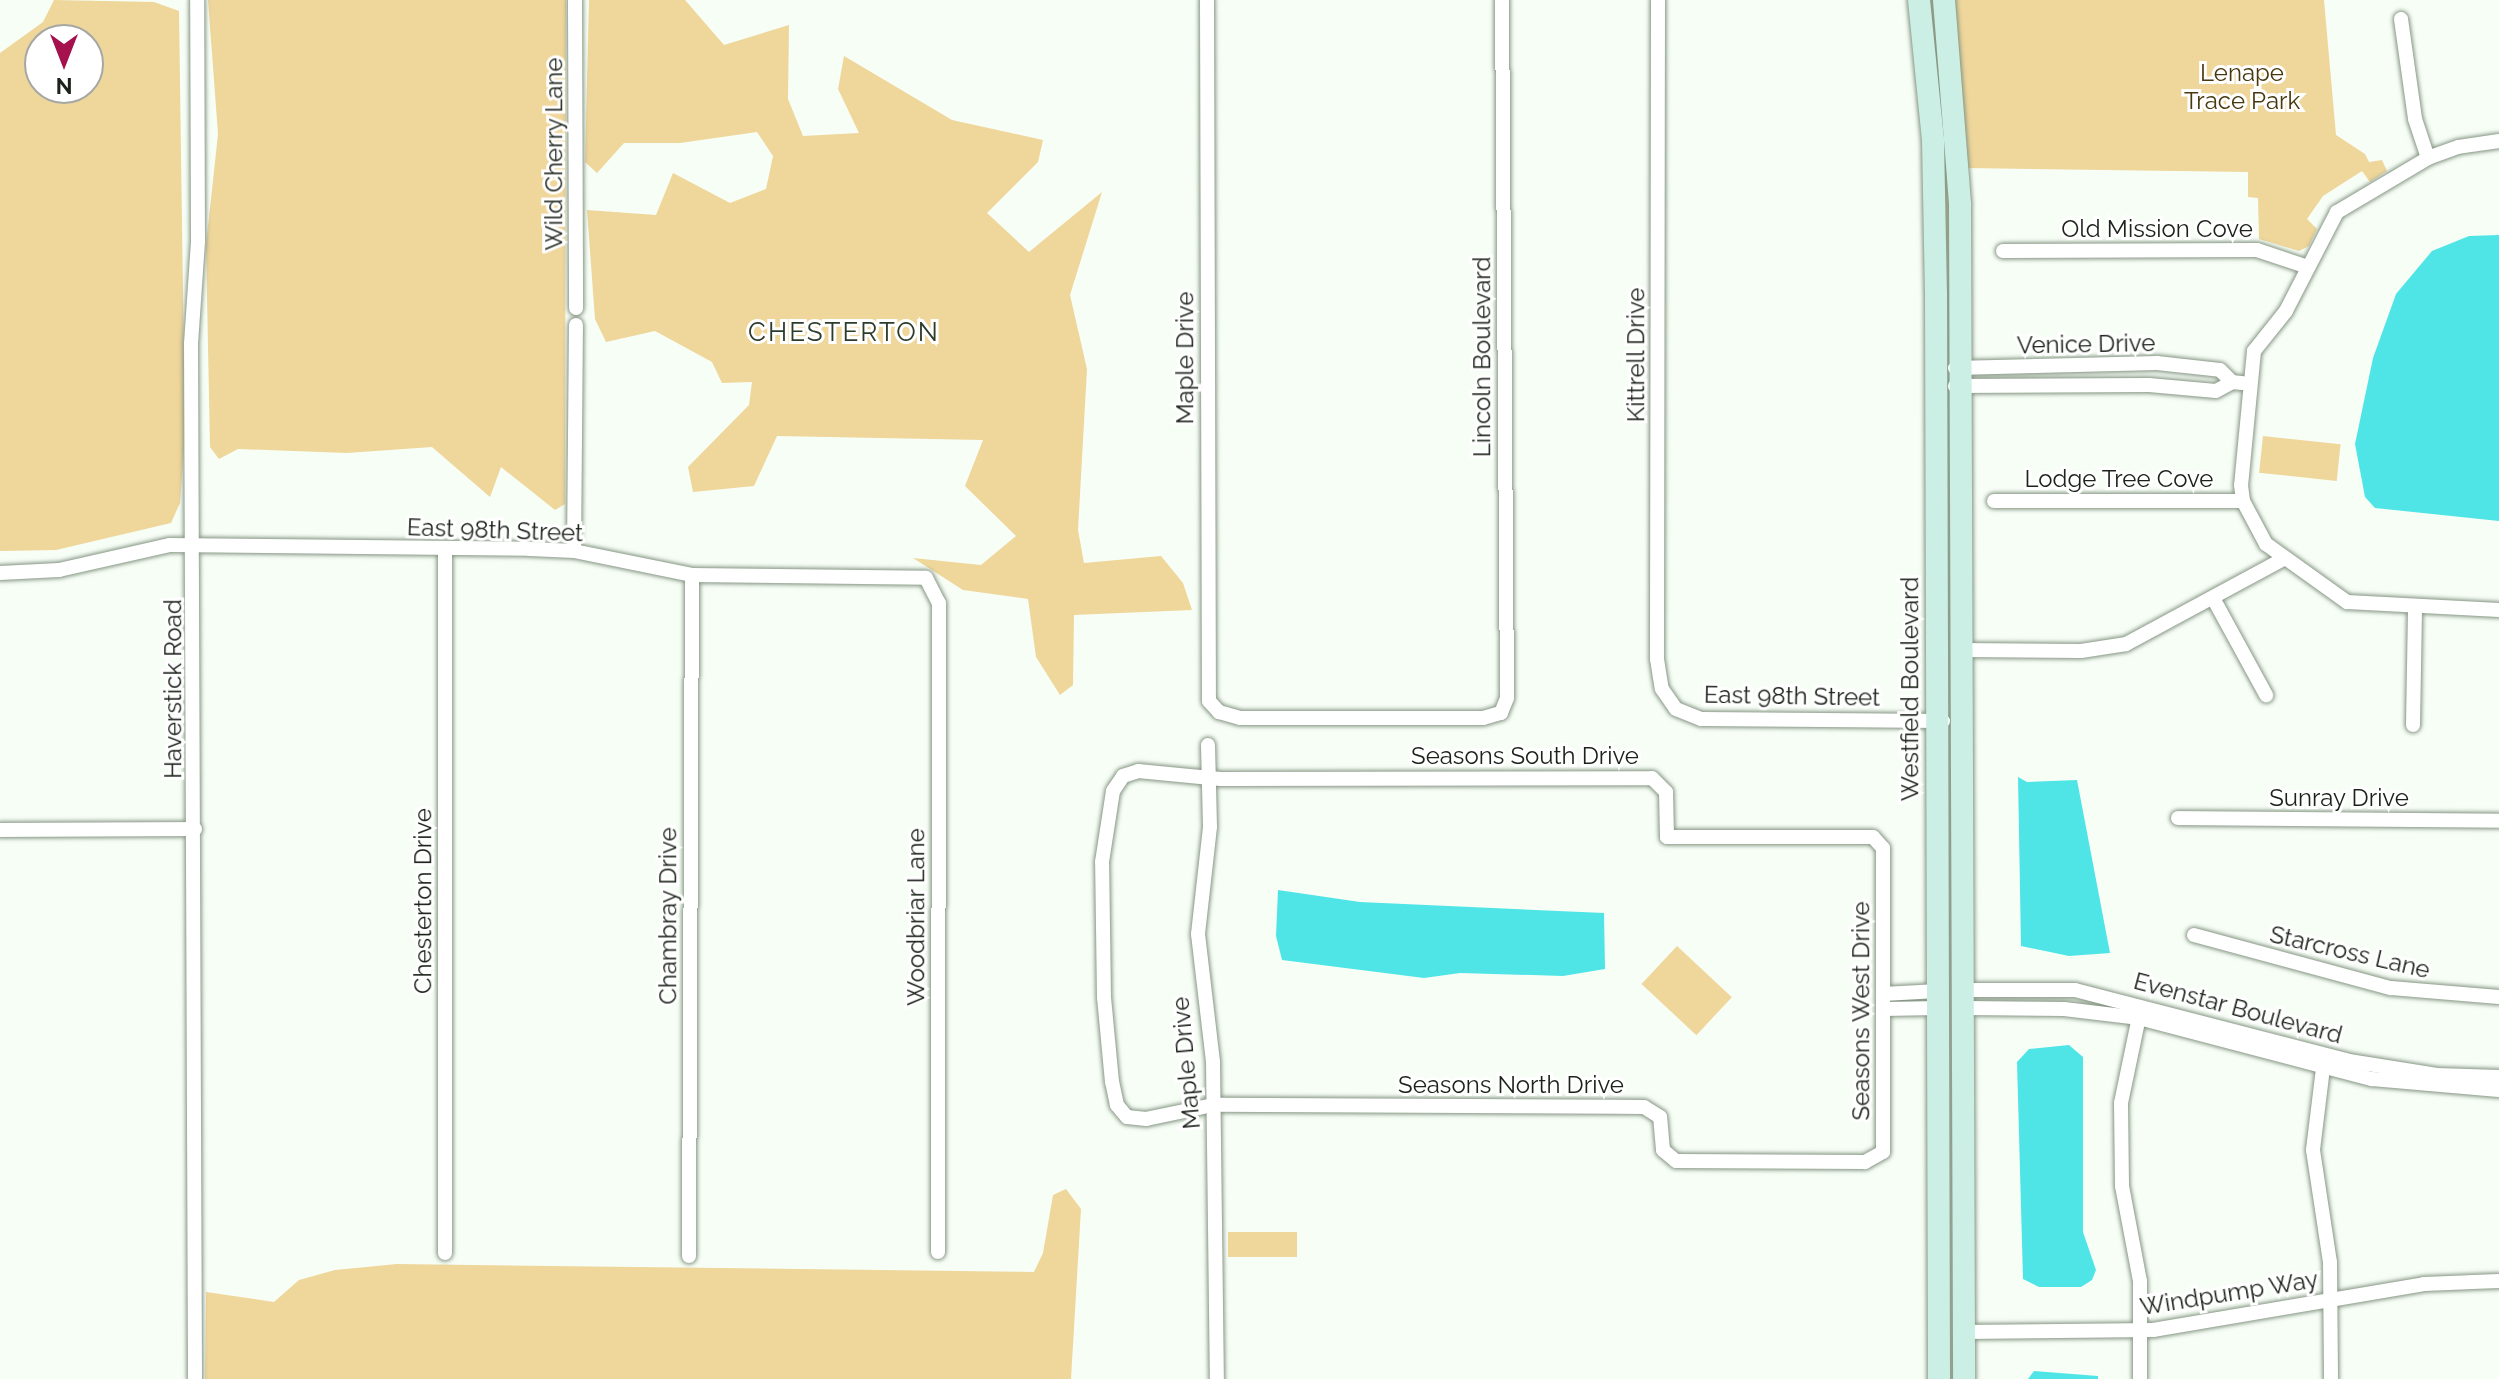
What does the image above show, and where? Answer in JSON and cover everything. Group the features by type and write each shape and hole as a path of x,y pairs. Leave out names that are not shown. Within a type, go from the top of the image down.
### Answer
{"main road":[{"name":"Westfield Boulevard","path":"1919,0 1933,140 1939,1379"},
{"path":"1944,0 1958,150 1964,1379"}],"street":[{"name":"Haverstick Road","path":"195,1379 191,344 198,241 197,0"},
{"name":"Wild Cherry Lane","path":"575,0 576,308"},
{"name":"Maple Drive","path":"1207,0 1209,701 1219,712 1255,718 1483,718 1501,713"},
{"name":"Lincoln Boulevard","path":"1501,713 1507,698 1502,0"},
{"name":"Kittrell Drive","path":"1658,0 1657,659 1662,689 1672,706"},
{"path":"2401,19 2415,119 2428,158"},
{"path":"2499,141 2458,147 2428,158 2337,212 2286,311 2254,351 2243,501 2266,544 2347,602 2415,608 2499,610"},
{"name":"Old Mission Cove","path":"2003,251 2257,250 2308,267"},
{"path":"574,551 576,325"},
{"name":"Venice Drive","path":"1960,377 2157,363 2220,370 2232,382"},
{"name":"Venice Drive","path":"1936,377 2149,385 2216,391 2232,382 2250,384"},
{"name":"Lodge Tree Cove","path":"1994,501 2243,501"},
{"name":"East 98th Street","path":"0,573 59,570 147,548 445,548 574,551 692,575 919,576 933,583"},
{"name":"Chesterton Drive","path":"445,548 445,1253"},
{"path":"1961,650 2103,649 2141,637 2283,559"},
{"name":"Chambray Drive","path":"689,1256 692,575"},
{"name":"Woodbriar Lane","path":"933,583 939,603 938,1252"},
{"path":"2213,598 2266,695"},
{"path":"2413,725 2415,608"},
{"name":"East 98th Street","path":"1672,706 1701,719 1962,722"},
{"name":"Maple Drive","path":"1208,745 1210,827 1198,934 1213,1062 1217,1379"},
{"path":"1208,779 1138,771 1123,776 1113,791 1102,862 1101,941 1117,1105 1127,1117 1146,1119 1213,1105"},
{"name":"Seasons South Drive","path":"1208,779 1652,778 1666,792 1667,837 1873,837 1883,848"},
{"name":"Sunray Drive","path":"2178,818 2499,821"},
{"path":"0,830 195,829"},
{"name":"Seasons West Drive","path":"1865,1162 1883,1152 1883,848"},
{"name":"Starcross Lane","path":"2194,935 2391,988 2499,997"},
{"name":"Evenstar Boulevard","path":"1964,999 2064,1009 2140,1011 2421,1087 2499,1090"},
{"path":"1883,1001 1938,1000"},
{"path":"2140,1011 2121,1103 2122,1186 2140,1281 2140,1379"},
{"path":"2323,1062 2313,1150 2331,1299 2331,1379"},
{"name":"Evenstar Boulevard","path":"2323,1062 2499,1077"},
{"name":"Seasons North Drive","path":"1213,1105 1644,1107 1660,1117 1663,1150 1676,1161 1865,1162"},
{"name":"Windpump Way","path":"1964,1332 2141,1330 2424,1284 2499,1281"}],"green space":[{"path":"54,0 154,2 179,11 185,435 180,503 171,523 56,550 0,551 0,53 24,36 24,104 104,104 104,24 40,24"},
{"path":"208,0 566,0 565,504 555,510 501,467 490,497 432,447 347,453 238,449 219,459 210,447 206,245 218,134"},
{"path":"589,0 685,0 724,45 789,25 788,99 803,136 859,133 838,89 844,56 952,120 1043,140 1038,162 987,213 1029,252 1102,192 1070,295 1087,369 1078,530 1084,563 1161,556 1183,583 1192,610 1074,615 1073,685 1060,695 1036,657 1028,599 963,590 913,558 981,565 1016,536 965,486 983,440 777,436 754,486 693,492 688,467 749,405 752,382 722,383 712,362 655,331 606,342 595,319 587,210 656,215 673,173 730,203 766,189 773,156 757,132 680,143 624,143 597,173 585,162"},
{"path":"1926,0 1937,0 1951,125 1950,284"},
{"name":"Lenape Trace Park","path":"1950,0 2324,0 2336,135 2365,154 2369,162 2382,160 2387,171 2370,182 2362,171 2323,196 2307,219 2317,229 2309,246 2299,251 2259,239 2258,198 2248,197 2248,172 1967,168"},
{"path":"2263,436 2341,444 2337,481 2259,473"},
{"path":"1677,946 1732,997 1696,1035 1642,984"},
{"path":"1066,1189 1081,1209 1071,1379 205,1379 206,1292 274,1302 299,1280 335,1270 397,1264 1034,1272 1043,1253 1053,1195"},
{"path":"1228,1232 1297,1232 1297,1257 1228,1257"}],"water":[{"path":"2499,235 2499,521 2375,508 2365,497 2355,444 2373,358 2396,294 2432,251 2469,236"},
{"path":"2018,777 2027,782 2077,780 2110,953 2069,956 2021,946"},
{"path":"1278,890 1360,902 1604,913 1605,969 1563,976 1460,973 1424,978 1282,960 1276,936"},
{"path":"2069,1045 2083,1057 2083,1232 2096,1270 2092,1280 2081,1287 2039,1287 2023,1279 2017,1062 2029,1049"},
{"path":"2034,1371 2098,1376 2098,1379 2028,1379"}],"district":[{"name":"CHESTERTON","path":"844,333"}]}
